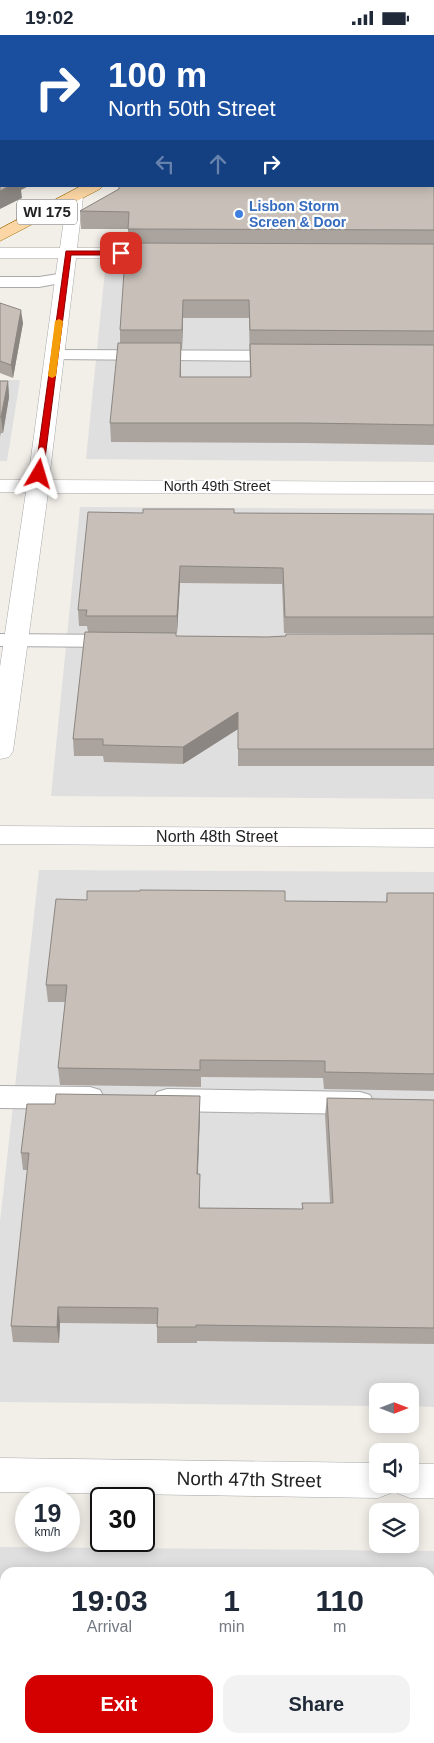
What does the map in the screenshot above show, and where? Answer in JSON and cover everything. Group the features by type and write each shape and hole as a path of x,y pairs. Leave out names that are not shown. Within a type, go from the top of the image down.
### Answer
{"main road":[{"name":"WI 175","path":"0,236 92,187"}],"street":[{"path":"0,751 8,640 38,486 75,197"},
{"path":"0,253 181,253"},
{"name":"North 49th Street","path":"0,486 434,488"},
{"name":"North 48th Street","path":"0,835 434,837"},
{"name":"North 47th Street","path":"0,1475 369,1481"},
{"path":"419,1481 434,1481"}],"lane":[{"path":"3,285 65,278"},
{"path":"55,355 306,356"},
{"path":"8,640 136,641"},
{"path":"0,1097 385,1103"}],"shaded area":[{"path":"111,268 434,269 434,462 86,459 105,270"},
{"path":"0,380 20,380 7,461 0,461"},
{"path":"80,507 434,509 434,799 51,796"},
{"path":"39,870 434,872 434,1407 419,1406 419,1383 369,1383 369,1406 0,1402 0,1222"},
{"path":"0,1547 15,1547 15,1552 80,1552 80,1548 90,1548 90,1552 155,1552 155,1548 369,1550 369,1553 419,1553 419,1551 434,1551 434,1567 0,1567"}],"building":[{"name":"Lisbon Storm Screen & Door","path":"119,187 434,187 434,230 128,229 129,212 80,211 119,189"},
{"path":"126,243 434,244 434,331 250,330 249,300 183,300 182,330 120,330"},
{"path":"0,303 21,310 11,365 0,361"},
{"path":"118,343 181,343 180,377 251,377 250,344 434,345 434,425 110,423"},
{"path":"0,381 8,381 1,417 0,417"},
{"path":"143,509 234,509 234,513 434,514 434,617 285,617 283,568 180,566 177,616 86,616 87,610 78,610 88,512 143,513"},
{"path":"85,632 267,637 286,636 286,634 434,634 434,749 238,749 238,712 183,747 103,745 103,739 73,739"},
{"path":"87,891 285,891 285,901 387,902 387,893 434,893 434,1074 325,1072 325,1061 200,1060 200,1070 58,1068 67,985 46,985 56,899 87,900"},
{"path":"56,1094 200,1096 197,1174 200,1174 199,1208 303,1209 302,1203 333,1203 327,1098 434,1100 434,1328 196,1325 196,1327 157,1327 158,1308 58,1307 57,1327 11,1326 29,1153 21,1153 27,1104 55,1104"}],"slow traffic":[{"path":"52,376 59,321"}],"place":[{"name":"Lisbon Storm Screen & Door","path":"239,214"}],"route":[{"path":"39,474 68,253 121,253"}]}
